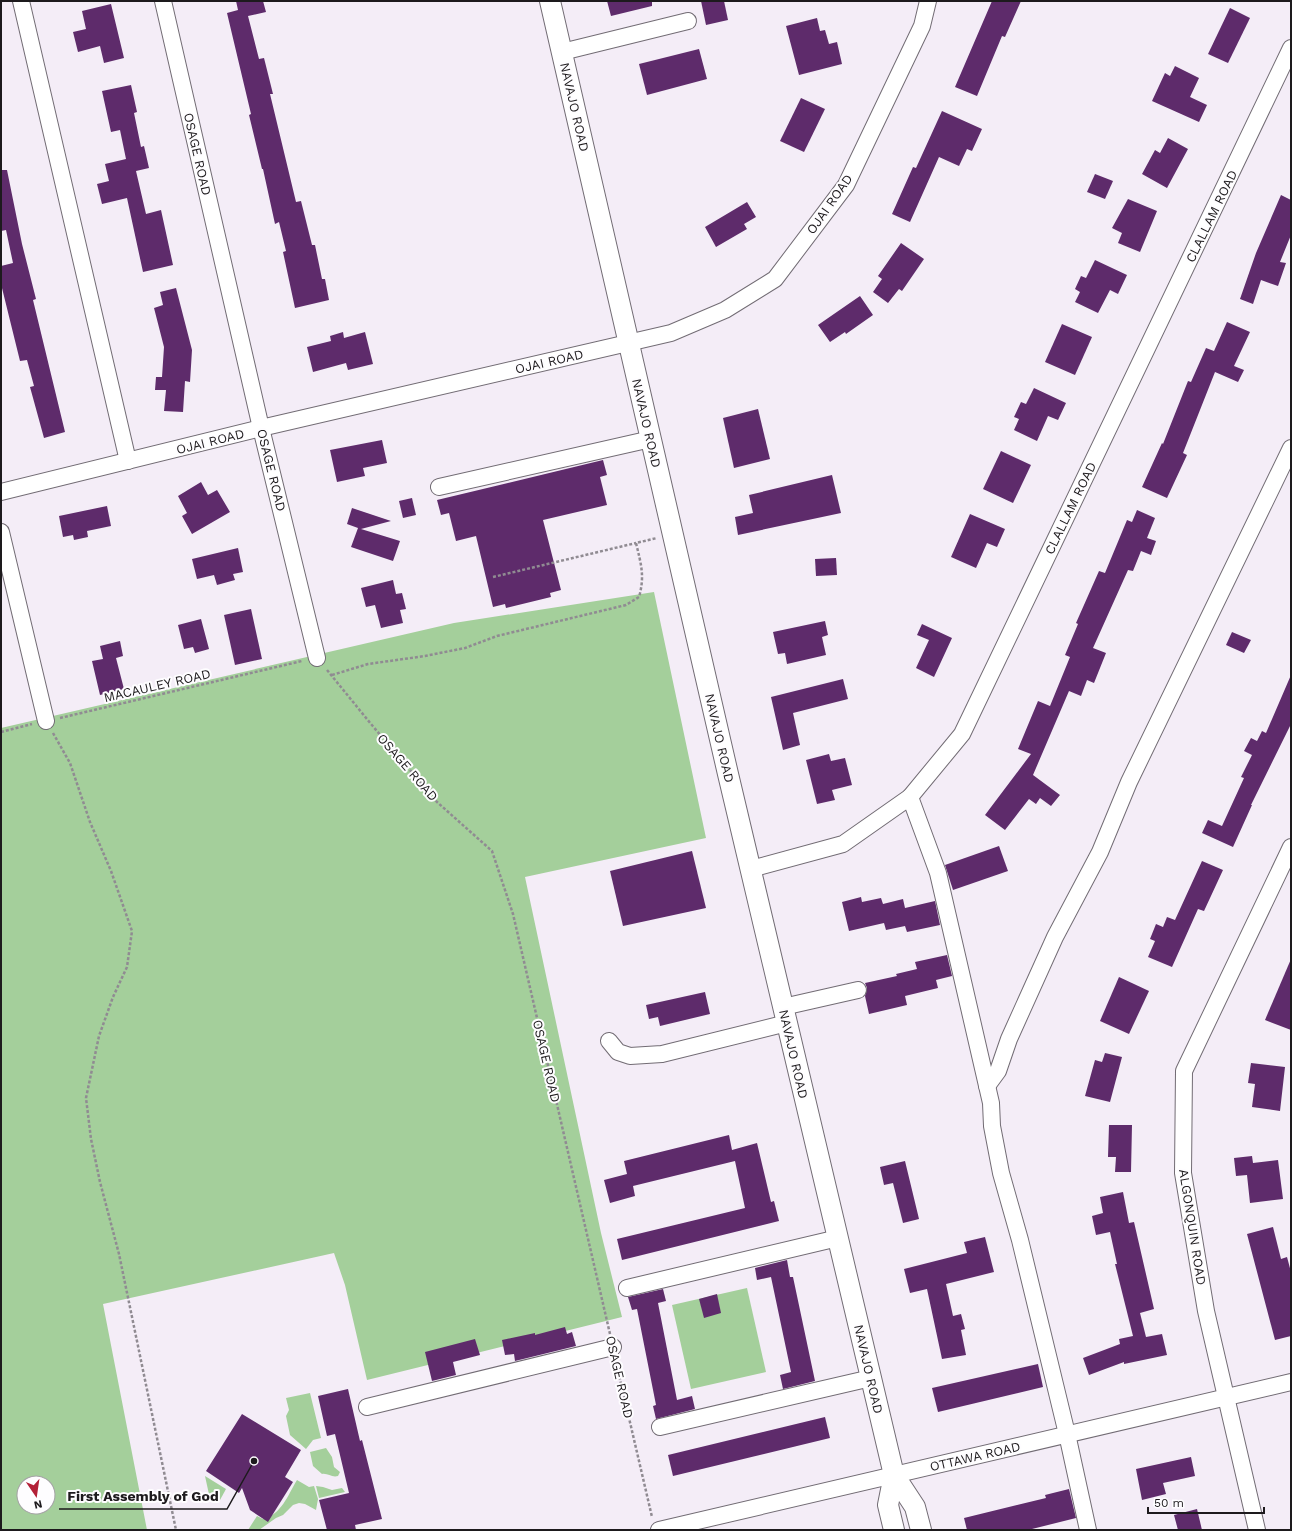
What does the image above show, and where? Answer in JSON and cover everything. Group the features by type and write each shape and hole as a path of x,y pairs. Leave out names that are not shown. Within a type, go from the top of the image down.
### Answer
{"main road":[{"name":"NAVAJO ROAD","path":"550,1 628,343 870,1378 894,1475 915,1507 921,1530"},
{"name":"NAVAJO ROAD","path":"894,1475 888,1505 894,1530"}],"street":[{"path":"21,1 128,461"},
{"name":"OSAGE ROAD","path":"163,1 262,428 318,658"},
{"name":"OJAI ROAD","path":"1,492 262,428 671,333 726,310 775,279 846,185 922,26 928,1"},
{"path":"562,52 688,21"},
{"name":"CLALLAM ROAD","path":"751,869 842,844 910,797 962,734 1291,48"},
{"path":"439,487 651,439"},
{"path":"987,1086 998,1071 1009,1039 1055,937 1100,852 1129,782 1291,448"},
{"path":"1,532 46,721"},
{"path":"910,797 938,873 991,1103 992,1126 1001,1174 1020,1240 1067,1434 1088,1530"},
{"name":"ALGONQUIN ROAD","path":"1257,1530 1206,1311 1183,1173 1184,1071 1291,847"},
{"path":"609,1041 618,1052 630,1056 662,1054 858,990"},
{"path":"627,1288 838,1238"},
{"path":"367,1407 613,1347"},
{"path":"660,1427 870,1378"},
{"name":"OTTAWA ROAD","path":"661,1528 1291,1382"}],"path":[{"path":"493,577 673,535"},
{"path":"332,675 368,664 425,656 466,648 496,636 626,606 639,597 643,585 642,570 636,543"},
{"name":"OSAGE ROAD","path":"318,658 438,802 492,851 514,914 613,1347 661,1528"},
{"name":"MACAULEY ROAD","path":"1,732 318,658"},
{"path":"46,721 70,763 90,822 111,871 132,931 127,967 113,997 99,1036 86,1098 94,1153 119,1254 176,1530"}],"green space":[{"path":"654,592 706,838 525,877 601,1233 622,1317 367,1380 345,1285 334,1253 103,1304 147,1530 1,1530 1,728 454,623"},
{"path":"747,1288 766,1372 691,1389 672,1305"},
{"path":"310,1393 321,1438 313,1440 306,1449 290,1435 286,1416 289,1410 286,1398"},
{"path":"326,1448 332,1457 334,1467 340,1472 338,1476 322,1474 313,1466 310,1452"},
{"path":"205,1476 226,1489 220,1500 212,1502 210,1499"},
{"path":"297,1480 309,1487 314,1486 318,1499 316,1510 305,1504 299,1503 293,1505 283,1515 259,1530 248,1530 257,1516 263,1519 269,1517 279,1509"},
{"path":"316,1486 332,1490 342,1488 345,1492 319,1498"}],"building":[{"path":"236,1 263,1 266,12 248,16 259,59 264,58 273,94 270,94 296,202 301,201 312,245 315,245 322,279 325,279 329,300 295,308 283,252 286,251 279,222 275,224 227,13 238,10"},
{"path":"607,1 652,1 652,6 611,16"},
{"path":"701,1 724,1 728,20 706,25"},
{"path":"992,1 1021,1 1005,37 1002,36 977,96 955,87"},
{"path":"111,4 124,58 104,63 100,46 78,52 73,32 86,29 82,11"},
{"path":"1230,8 1250,18 1228,63 1208,54"},
{"path":"817,18 820,31 825,30 829,44 837,42 842,64 799,75 786,26"},
{"path":"699,49 707,79 647,95 639,64"},
{"path":"1175,66 1199,78 1190,97 1207,105 1199,122 1152,101 1165,73 1170,76"},
{"path":"131,85 137,112 134,113 141,147 144,146 149,168 136,171 146,214 161,210 173,265 143,272 127,198 102,204 97,184 109,181 105,164 126,159 120,130 111,132 102,91"},
{"path":"801,98 825,109 804,152 780,141"},
{"path":"942,111 982,129 972,151 967,149 959,166 939,157 910,222 892,214 913,167 916,168"},
{"path":"1168,138 1188,149 1167,188 1142,174 1155,150 1160,153"},
{"path":"1,170 7,170 22,244 36,299 33,300 65,432 44,438 30,387 34,386 27,360 20,361 1,284 1,266 13,263 6,230 1,231"},
{"path":"1095,174 1113,181 1105,199 1087,192"},
{"path":"1281,195 1291,200 1291,235 1280,262 1286,263 1278,286 1261,280 1253,304 1240,299 1256,253"},
{"path":"1128,199 1157,211 1140,252 1118,243 1122,233 1112,228"},
{"path":"747,202 756,217 744,224 747,229 716,247 705,227"},
{"path":"901,243 924,259 902,291 899,289 888,303 873,292 882,279 878,276"},
{"path":"1095,260 1127,275 1118,294 1110,290 1098,313 1075,302 1080,292 1075,289 1081,276 1086,278"},
{"path":"176,288 192,350 190,382 185,381 183,412 164,411 166,390 155,390 156,377 162,377 164,347 154,308 163,305 160,292"},
{"path":"860,296 873,315 846,334 845,332 830,342 818,325"},
{"path":"1227,322 1250,332 1234,366 1244,370 1238,382 1215,372 1183,453 1187,455 1167,498 1142,487 1162,443 1163,444 1188,381 1191,382 1206,348 1214,351"},
{"path":"1062,324 1092,337 1075,375 1045,362"},
{"path":"343,332 344,338 365,332 373,364 348,370 346,363 313,372 307,347 331,341 330,336"},
{"path":"1034,388 1066,403 1058,420 1048,416 1037,441 1014,430 1019,419 1014,417 1021,402 1026,404"},
{"path":"758,409 770,459 734,468 723,418"},
{"path":"382,440 387,463 363,468 365,476 337,482 330,450"},
{"path":"1001,451 1031,465 1013,503 983,489"},
{"path":"603,460 607,475 600,477 607,505 543,520 561,590 550,593 551,597 506,608 505,604 493,607 476,536 456,541 449,513 441,515 437,500"},
{"path":"832,475 841,513 738,535 735,517 753,513 749,495"},
{"path":"201,482 208,495 217,490 230,512 192,534 182,516 187,513 178,496"},
{"path":"412,498 416,515 403,518 399,501"},
{"path":"107,506 111,526 87,531 88,537 74,540 73,535 63,537 59,516"},
{"path":"352,508 391,521 361,529 400,541 393,561 351,547 358,528 347,524"},
{"path":"1137,510 1155,518 1147,538 1156,541 1151,555 1141,551 1133,571 1128,570 1093,648 1106,653 1094,683 1087,680 1081,696 1069,691 1033,775 1060,795 1051,806 1040,798 1036,804 1029,799 1005,830 985,815 1031,754 1018,749 1038,701 1050,706 1070,657 1065,655 1078,624 1076,623 1099,571 1105,573 1127,520 1132,522"},
{"path":"970,514 1005,529 997,547 987,543 976,568 951,557"},
{"path":"238,548 243,572 233,574 235,580 217,585 214,575 197,579 192,559"},
{"path":"836,558 837,575 816,576 815,559"},
{"path":"393,580 396,594 402,593 406,609 400,610 403,623 381,628 375,605 366,607 361,588"},
{"path":"251,609 262,659 235,665 224,615"},
{"path":"201,619 209,649 195,653 193,647 184,649 178,625"},
{"path":"825,621 828,635 822,637 826,655 787,664 785,653 778,654 773,632"},
{"path":"922,624 952,638 934,677 916,668 929,640 917,635"},
{"path":"1232,632 1251,640 1244,653 1226,645"},
{"path":"120,641 123,656 116,658 124,689 100,695 92,661 103,659 100,646"},
{"path":"1291,675 1291,724 1251,805 1233,847 1202,833 1208,820 1222,826 1244,778 1241,777 1252,755 1244,751 1251,738 1257,741 1262,731 1266,733"},
{"path":"843,679 848,699 793,713 800,745 783,750 771,697"},
{"path":"829,754 831,761 845,758 852,785 832,790 835,800 817,804 806,760"},
{"path":"999,846 1008,871 953,890 945,865"},
{"path":"692,851 706,908 623,926 610,871"},
{"path":"1202,861 1223,870 1204,911 1198,909 1172,967 1148,957 1155,941 1150,939 1156,924 1163,927 1167,917 1175,920"},
{"path":"861,897 862,902 881,898 883,904 903,899 905,908 935,901 940,925 907,932 905,926 886,930 884,923 849,931 842,902"},
{"path":"947,955 952,976 936,980 938,988 905,996 907,1005 869,1014 865,996 867,988 865,983 897,976 896,974 917,969 915,962"},
{"path":"1291,959 1291,1030 1265,1020"},
{"path":"1119,977 1149,991 1129,1034 1100,1021"},
{"path":"705,992 710,1014 660,1026 658,1017 649,1019 646,1005"},
{"path":"1105,1053 1122,1057 1110,1102 1085,1096 1095,1060 1102,1062"},
{"path":"1251,1063 1285,1067 1280,1111 1252,1107 1255,1084 1248,1083"},
{"path":"1109,1125 1132,1125 1131,1172 1115,1172 1116,1157 1108,1157"},
{"path":"729,1135 732,1150 757,1143 771,1202 774,1201 779,1221 622,1260 617,1239 745,1208 735,1161 633,1186 635,1196 610,1203 604,1180 627,1174 624,1161"},
{"path":"1252,1156 1253,1163 1278,1160 1283,1199 1250,1203 1247,1175 1236,1176 1234,1158"},
{"path":"905,1161 919,1219 903,1223 893,1183 884,1185 880,1167"},
{"path":"1123,1192 1129,1223 1134,1222 1154,1309 1140,1313 1146,1337 1162,1334 1167,1355 1124,1364 1124,1362 1089,1375 1083,1358 1120,1344 1119,1339 1133,1336 1115,1264 1117,1264 1110,1232 1096,1235 1092,1216 1103,1213 1100,1197"},
{"path":"1273,1227 1281,1259 1287,1257 1291,1272 1291,1336 1275,1340 1247,1234"},
{"path":"985,1237 994,1272 946,1284 953,1316 961,1314 965,1329 961,1330 966,1355 942,1359 927,1289 910,1293 904,1269 967,1253 964,1242"},
{"path":"787,1260 790,1277 793,1277 815,1381 783,1389 780,1375 791,1372 771,1277 757,1280 755,1268"},
{"path":"663,1289 666,1301 658,1303 677,1400 692,1396 695,1409 656,1419 653,1406 656,1405 637,1309 632,1310 628,1297"},
{"path":"717,1294 721,1313 704,1318 699,1299"},
{"path":"565,1327 567,1334 572,1332 576,1346 515,1361 514,1354 505,1355 502,1340 535,1333 535,1335"},
{"path":"475,1339 480,1355 453,1362 456,1375 432,1381 425,1352"},
{"path":"1038,1364 1043,1387 938,1412 932,1388"},
{"path":"348,1389 360,1441 362,1440 382,1519 355,1525 356,1530 327,1530 319,1500 349,1493 335,1434 327,1436 318,1396"},
{"path":"242,1414 301,1450 285,1477 293,1482 268,1522 250,1510 242,1488 239,1493 206,1471"},
{"path":"825,1417 830,1438 673,1476 668,1455"},
{"path":"1191,1457 1195,1476 1163,1483 1166,1494 1142,1500 1136,1469"},
{"path":"1069,1489 1076,1518 1028,1530 967,1530 964,1518 1046,1498 1045,1495"},
{"path":"1197,1509 1202,1530 1178,1530 1174,1515"}],"place":[{"name":"First Assembly of God","path":"254,1461"}]}
